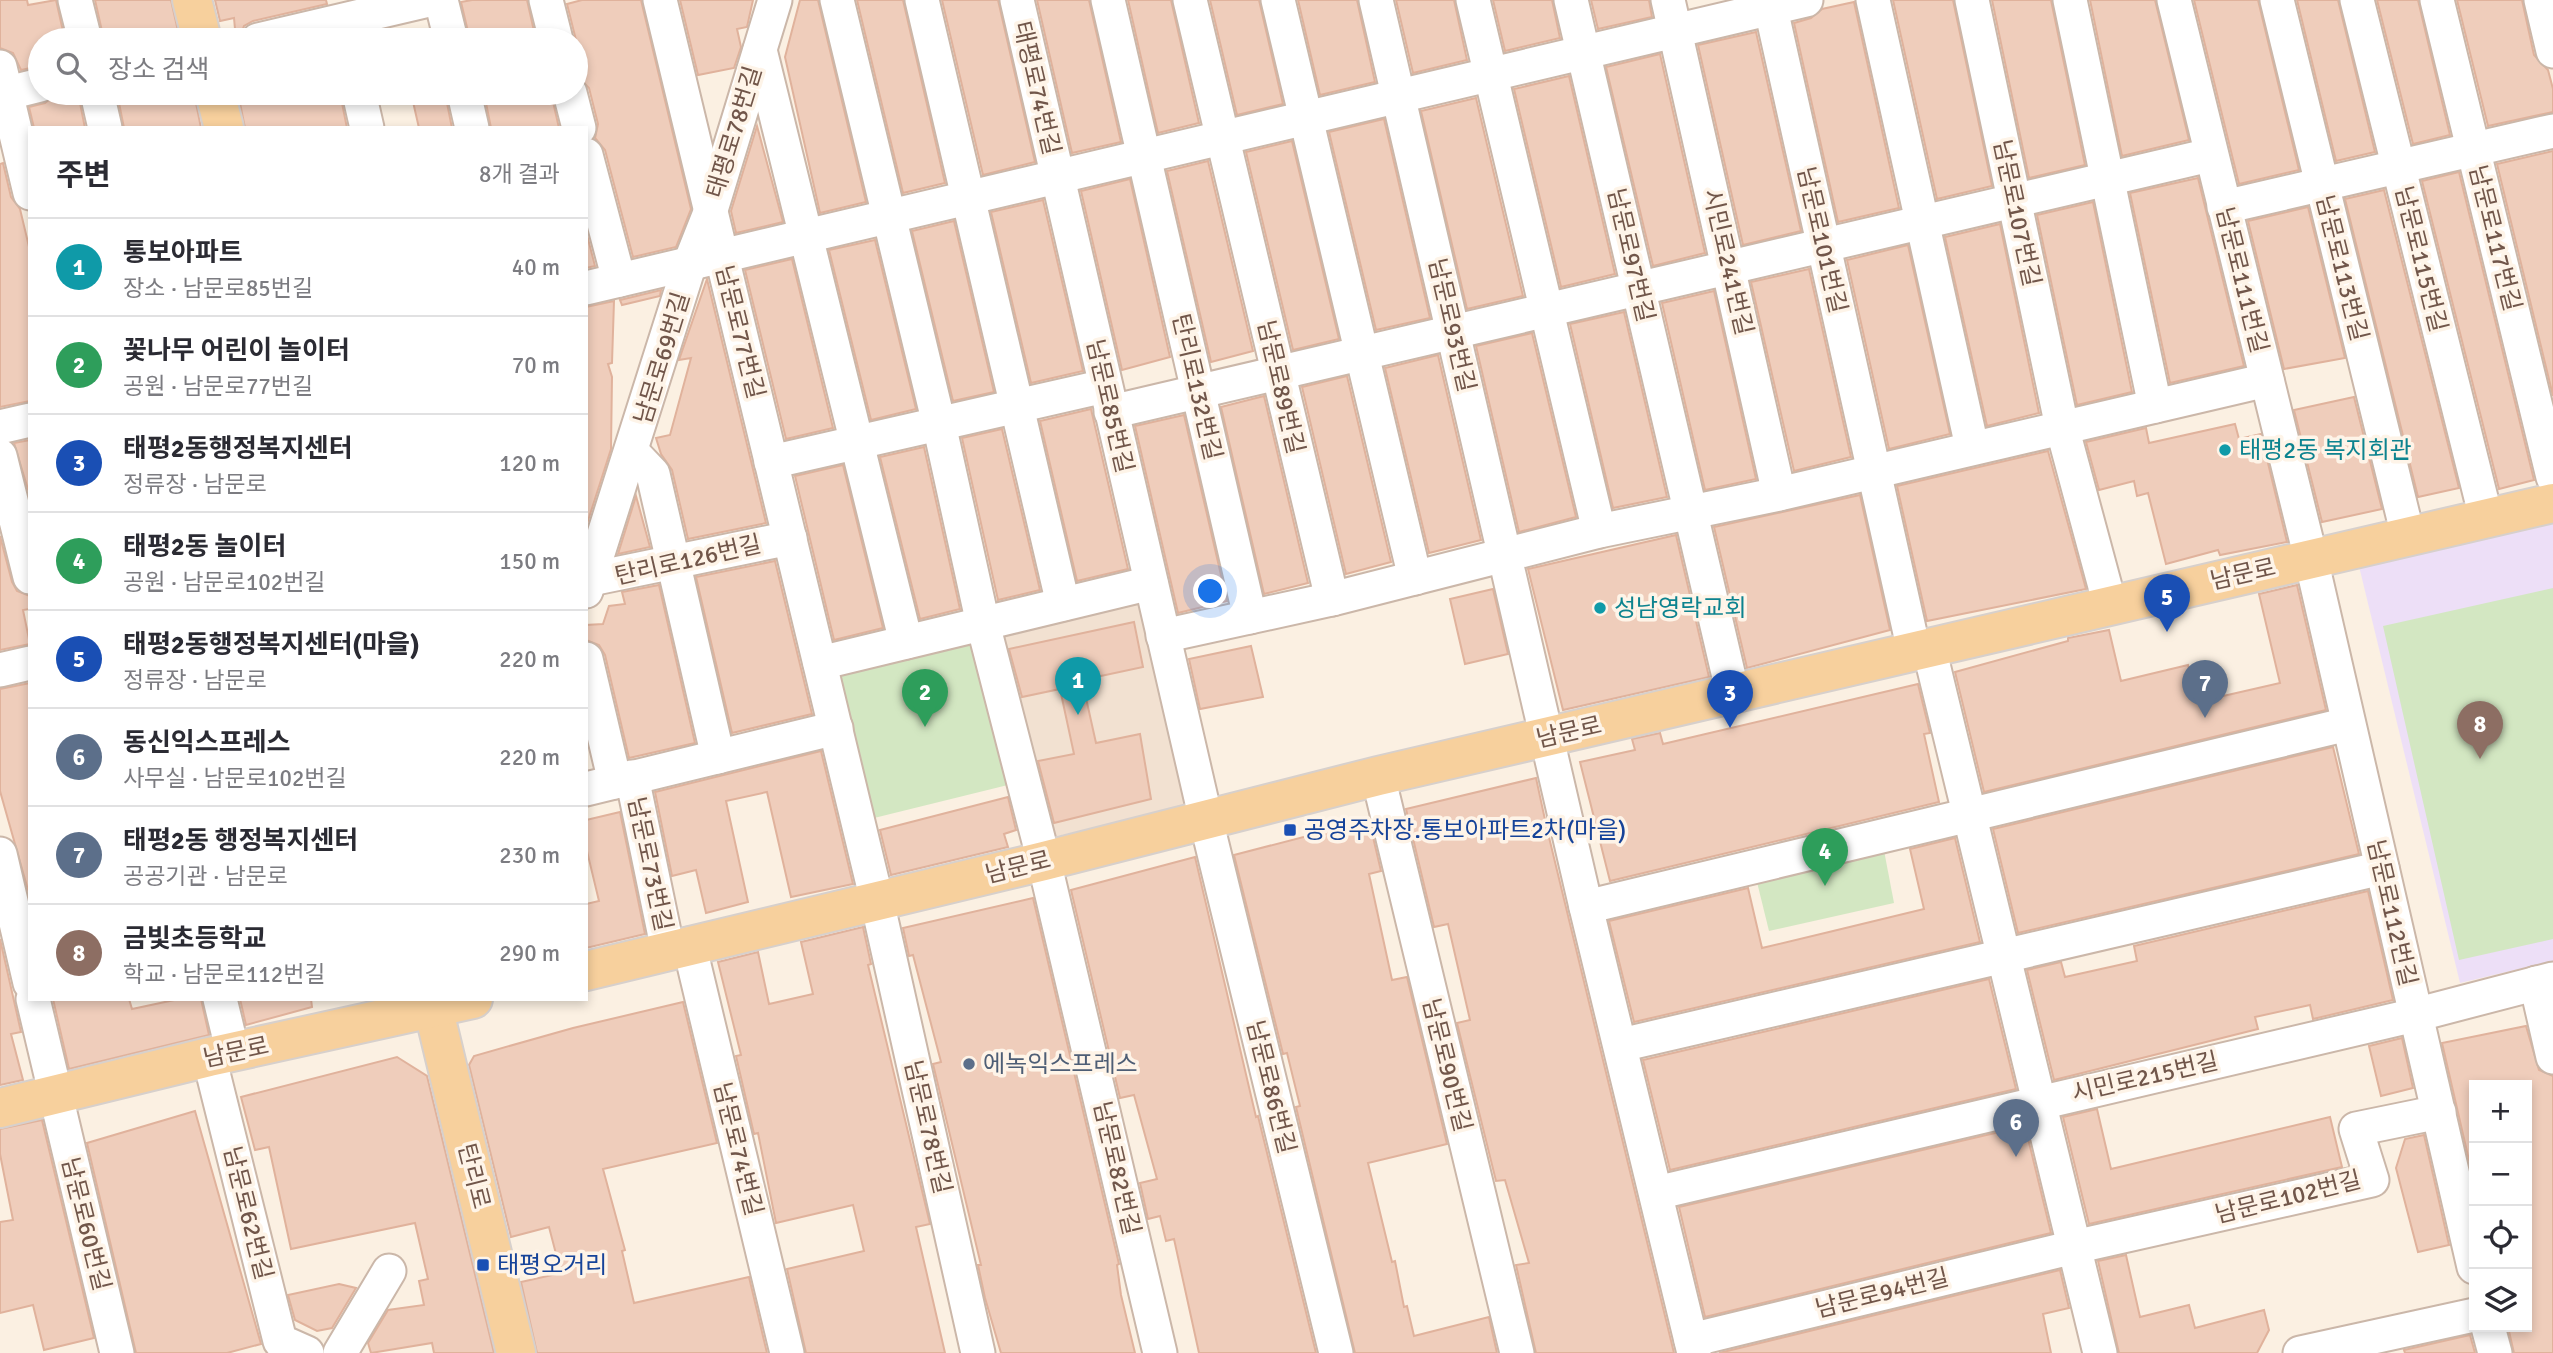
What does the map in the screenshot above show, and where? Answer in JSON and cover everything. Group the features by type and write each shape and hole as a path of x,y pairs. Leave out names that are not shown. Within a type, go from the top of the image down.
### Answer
{"main road":[{"path":"192,0 199,28"},
{"path":"218,105 223,126"},
{"name":"남문로","path":"588,970 1044,861 1378,776 2553,503"},
{"name":"남문로","path":"0,1108 435,1003 454,1001"},
{"name":"탄리로","path":"435,1003 516,1353"}],"street":[{"path":"75,0 82,28"},
{"path":"308,28 429,0"},
{"path":"441,0 448,28"},
{"path":"546,0 553,28"},
{"name":"남문로77번길","path":"660,0 711,210 706,260 771,462 877,901"},
{"name":"태평로78번길","path":"711,210 775,0"},
{"path":"837,0 939,424 983,624"},
{"path":"922,0 1019,405 1063,604"},
{"name":"태평로74번길","path":"1017,0 1057,177"},
{"name":"탄리로132번길","path":"1108,0 1250,617"},
{"name":"남문로89번길","path":"1190,0 1332,599"},
{"path":"1279,0 1304,119 1415,578"},
{"name":"남문로93번길","path":"1376,0 1549,737"},
{"path":"1473,0 1599,531"},
{"name":"남문로97번길","path":"1571,0 1732,694"},
{"path":"588,288 1584,52 1672,15 1805,0"},
{"path":"1873,0 1972,447"},
{"name":"남문로107번길","path":"1972,0 2062,427 2110,605"},
{"path":"2070,0 2155,406"},
{"name":"남문로111번길","path":"2174,0 2311,559"},
{"name":"남문로113번길","path":"2277,0 2408,536"},
{"name":"남문로115번길","path":"2357,0 2486,518"},
{"name":"남문로117번길","path":"2437,0 2553,477"},
{"path":"2541,0 2553,51"},
{"name":"남문로101번길","path":"1770,4 1875,472 1922,649"},
{"name":"시민로241번길","path":"1672,15 1779,494"},
{"path":"760,47 906,642"},
{"path":"28,85 2,85 28,185"},
{"path":"99,105 104,126"},
{"path":"362,105 367,126"},
{"path":"467,105 472,126"},
{"path":"573,105 578,126"},
{"path":"2224,208 2473,147 2553,131"},
{"path":"771,462 1019,405 1198,392 2210,155"},
{"path":"588,163 619,280"},
{"name":"남문로85번길","path":"1057,177 1206,820"},
{"name":"남문로69번길","path":"588,585 633,453 706,260"},
{"path":"1163,636 1332,599 1599,531 1779,494 2267,380"},
{"path":"0,427 28,420"},
{"name":"남문로69번길","path":"633,453 653,474 671,564 718,757"},
{"path":"0,456 28,569"},
{"name":"탄리로126번길","path":"588,585 790,537"},
{"name":"남문로112번길","path":"2311,559 2469,1245"},
{"path":"820,663 1151,583"},
{"name":"남문로82번길","path":"983,624 1044,861 1160,1353"},
{"path":"1922,649 1969,815 2100,1353"},
{"path":"0,670 28,663"},
{"name":"남문로73번길","path":"588,669 611,783 678,947"},
{"path":"1586,907 2348,724"},
{"path":"611,783 835,728"},
{"name":"남문로94번길","path":"1549,737 1586,907 1692,1347 2074,1247"},
{"name":"남문로90번길","path":"1378,776 1517,1353"},
{"name":"남문로86번길","path":"1206,820 1336,1353"},
{"path":"0,854 28,973"},
{"path":"1621,1045 2382,868"},
{"name":"남문로78번길","path":"877,901 978,1353"},
{"name":"남문로74번길","path":"678,947 788,1353"},
{"path":"2544,981 2553,1057"},
{"name":"시민로215번길","path":"1656,1193 2415,1015 2544,981"},
{"name":"남문로60번길","path":"33,1001 117,1353"},
{"path":"220,1001 221,1055"},
{"name":"남문로62번길","path":"221,1055 279,1341 307,1353"},
{"name":"남문로102번길","path":"2074,1247 2372,1180 2356,1129 2439,1112"},
{"path":"340,1353 389,1270"},
{"path":"2300,1353 2469,1316"},
{"path":"2489,1332 2495,1353"}],"shaded area":[{"path":"2553,511 2553,961 2460,983 2357,558"},
{"path":"1147,590 1196,805 1039,840 990,626"}],"green space":[{"path":"2553,588 2553,939 2459,960 2383,626"},
{"path":"983,634 1020,782 866,820 829,673"},
{"path":"1882,840 1894,903 1769,931 1754,870"}],"building":[{"path":"0,0 27,0 28,5 56,0 62,28 28,28 28,69 21,70 13,53 0,48"},
{"path":"95,0 171,0 177,28 101,28"},
{"path":"215,0 326,0 327,4 253,21 243,28 235,28 234,18 220,21"},
{"path":"527,0 533,28 467,28 461,2"},
{"path":"582,0 641,0 691,209 676,247 633,257 605,150 595,138 598,124 588,87 588,28 573,28 567,4"},
{"path":"680,0 753,0 747,27 737,29 741,47 734,68 698,75"},
{"path":"800,0 818,0 866,202 820,213 785,57"},
{"path":"857,0 903,0 945,183 903,193"},
{"path":"942,0 998,0 1035,162 983,175"},
{"path":"1037,0 1089,0 1121,142 1072,153"},
{"path":"1128,0 1171,0 1199,123 1158,133"},
{"path":"1210,0 1259,0 1283,104 1237,115"},
{"path":"1298,0 1357,0 1375,82 1320,95"},
{"path":"1396,0 1454,0 1467,60 1413,73"},
{"path":"1493,0 1552,0 1560,38 1505,51"},
{"path":"1591,0 1649,0 1652,17 1598,29"},
{"path":"1893,0 1953,0 1992,186 1937,199"},
{"path":"1992,0 2051,0 2085,165 2029,178"},
{"path":"2090,0 2155,0 2189,140 2122,156"},
{"path":"2194,0 2258,0 2299,170 2239,184"},
{"path":"2297,0 2338,0 2375,152 2336,161"},
{"path":"2377,0 2418,0 2450,135 2413,144"},
{"path":"2457,0 2522,0 2534,55 2548,70 2553,89 2553,112 2488,126"},
{"path":"1854,2 1899,208 1838,222 1794,23 1811,18 1822,9"},
{"path":"1756,32 1801,231 1743,245 1698,45"},
{"path":"1660,54 1705,253 1653,266 1606,67"},
{"path":"1569,76 1615,274 1561,287 1514,89"},
{"path":"1476,98 1523,296 1467,309 1421,111"},
{"path":"80,105 85,126 34,126 29,107"},
{"path":"119,105 196,105 201,126 124,126"},
{"path":"240,105 342,105 347,126 245,126"},
{"path":"414,105 447,105 452,126 419,126"},
{"path":"486,105 554,105 559,126 491,126"},
{"path":"1384,119 1430,318 1376,330 1329,132"},
{"path":"757,126 783,222 736,233 731,211"},
{"path":"1292,141 1339,339 1293,350 1246,152"},
{"path":"2553,151 2553,396 2497,164"},
{"path":"1208,161 1253,351 1211,362 1167,171"},
{"path":"3,163 11,197 20,209 28,243 28,401 0,407 0,164"},
{"path":"2459,172 2534,480 2499,489 2422,181"},
{"path":"2198,178 2244,366 2170,383 2130,193"},
{"path":"1130,179 1170,357 1122,370 1081,191"},
{"path":"2384,190 2459,488 2418,497 2345,199"},
{"path":"1043,200 1083,371 1031,383 991,212"},
{"path":"2093,202 2132,392 2077,405 2037,215"},
{"path":"2308,207 2345,358 2284,369 2248,221"},
{"path":"954,221 994,392 953,401 912,231"},
{"path":"2000,224 2039,413 1987,426 1945,237"},
{"path":"588,239 595,266 588,268"},
{"path":"875,240 916,409 871,420 829,250"},
{"path":"1908,245 1950,434 1889,449 1847,260"},
{"path":"792,259 833,428 786,439 745,270"},
{"path":"1809,269 1851,457 1794,471 1751,282"},
{"path":"707,279 766,523 688,539 672,470 661,454 656,438 670,435 691,358 679,360"},
{"path":"661,290 660,296 622,305 620,300"},
{"path":"1714,291 1756,479 1705,490 1662,303"},
{"path":"614,301 612,363 608,364 612,377 611,449 588,521 588,307"},
{"path":"1624,312 1667,497 1613,508 1570,324"},
{"path":"1532,333 1576,517 1519,532 1476,346"},
{"path":"1438,355 1481,540 1429,553 1385,368"},
{"path":"1347,376 1391,562 1346,574 1302,387"},
{"path":"1264,396 1308,583 1264,594 1221,407"},
{"path":"2354,397 2382,509 2322,522 2294,410"},
{"path":"1091,409 1128,569 1077,581 1040,421"},
{"path":"1184,415 1227,601 1178,613 1135,426"},
{"path":"2235,424 2239,439 2261,434 2287,542 2220,555 2218,550 2166,564 2148,493 2137,496 2134,481 2099,490 2086,442 2146,428 2149,443"},
{"path":"1002,429 1040,590 998,600 962,438"},
{"path":"28,440 28,489 14,443"},
{"path":"924,447 960,609 920,619 880,457"},
{"path":"2048,451 2086,589 1927,621 1897,486"},
{"path":"843,465 883,628 834,640 795,476"},
{"path":"1860,495 1890,630 1747,668 1714,527"},
{"path":"636,496 650,547 618,554"},
{"path":"1676,535 1709,677 1563,710 1528,569"},
{"path":"0,536 12,582 17,591 28,595 28,609 23,610 28,644 0,650"},
{"path":"775,561 812,714 732,733 696,577"},
{"path":"659,585 695,743 629,758 605,655 599,645 588,641 588,625 603,624 609,606 625,604 622,592"},
{"path":"2297,585 2326,710 1984,792 1955,672 2068,641 2068,638 2109,630 2121,681 2188,665 2197,702 2280,683 2259,594"},
{"path":"1493,589 1508,654 1465,664 1450,599"},
{"path":"1134,622 1143,667 1082,680 1096,743 1140,734 1151,799 1054,823 1038,761 1074,754 1060,689 1022,697 1009,649"},
{"path":"1251,646 1263,697 1200,709 1189,659"},
{"path":"28,683 28,890 0,791 0,689"},
{"path":"1918,684 1930,733 1924,734 1939,802 1610,881 1580,762 1635,750 1632,739 1660,733 1663,744"},
{"path":"2333,747 2359,854 2018,933 1993,829"},
{"path":"821,751 853,884 791,897 767,792 726,801 748,902 706,913 696,870 672,876 655,792"},
{"path":"1536,778 1674,1353 1536,1353 1516,1265 1529,1263 1505,1180 1496,1181 1457,1023 1470,1020 1448,924 1434,927 1406,809"},
{"path":"1008,797 1016,830 1004,834 1008,847 891,875 880,830"},
{"path":"620,812 645,934 588,948 588,904 599,901 588,855 588,820"},
{"path":"1369,820 1381,871 1369,874 1392,980 1407,977 1447,1144 1368,1163 1392,1262 1395,1261 1404,1307 1407,1306 1414,1336 1489,1317 1497,1353 1355,1353 1296,1107 1300,1106 1287,1053 1283,1054 1234,855"},
{"path":"1955,838 1980,942 1634,1022 1609,921 1748,888 1762,948 1829,932 1924,909 1910,849"},
{"path":"1195,857 1256,1117 1258,1116 1316,1353 1199,1353 1174,1239 1166,1241 1160,1216 1148,1219 1140,1183 1157,1179 1134,1095 1120,1098 1071,890"},
{"path":"2368,891 2393,1000 2313,1019 2310,1005 2255,1017 2258,1029 2054,1080 2027,970 2061,962 2065,977 2137,961 2134,946"},
{"path":"1033,898 1119,1264 1121,1295 1135,1353 1001,1353 985,1298 978,1265 981,1265 933,1064 941,1062 913,955 909,956 903,928"},
{"path":"863,927 871,964 868,965 930,1224 916,1227 945,1353 806,1353 787,1269 864,1251 853,1205 776,1223 758,1133 754,1134 736,1056 741,1055 718,962 758,952 769,1004 813,994 801,942"},
{"path":"0,939 21,1032 11,1034 23,1080 0,1085"},
{"path":"1989,979 2016,1089 1670,1170 1643,1060"},
{"path":"53,1001 130,1001 132,1009 170,1001 201,1001 209,1035 69,1069"},
{"path":"240,1001 311,1001 312,1007 246,1025"},
{"path":"683,1002 717,1143 603,1169 625,1250 622,1251 634,1303 749,1277 767,1353 537,1353 521,1282 561,1273 549,1227 511,1237 469,1065 474,1056 573,1028"},
{"path":"2526,1026 2539,1070 2553,1076 2553,1353 2514,1353 2509,1332 2532,1332 2532,1080 2469,1080 2469,1160 2442,1043"},
{"path":"2402,1038 2413,1088 2381,1096 2369,1046"},
{"path":"397,1057 427,1076 494,1353 434,1353 432,1343 371,1353 368,1343 388,1310 424,1305 419,1281 428,1279 415,1223 291,1249 269,1147 255,1150 241,1097"},
{"path":"2097,1109 2111,1169 2330,1117 2342,1167 2089,1224 2063,1117"},
{"path":"195,1111 261,1344 227,1353 136,1353 87,1143"},
{"path":"42,1120 94,1338 44,1350 33,1305 0,1313 0,1222 13,1220 0,1154 0,1129"},
{"path":"2025,1126 2051,1233 1705,1317 1679,1207"},
{"path":"2424,1135 2449,1245 2418,1252 2396,1168 2405,1139"},
{"path":"2126,1255 2140,1317 2189,1305 2195,1328 2264,1310 2269,1330 2257,1353 2119,1353 2098,1261"},
{"path":"2060,1270 2069,1308 2043,1314 2051,1353 1719,1353"},
{"path":"339,1284 356,1288 332,1328 317,1331 295,1320 288,1295"},
{"path":"2470,1335 2475,1353 2405,1353 2404,1350"}],"place":[{"name":"태평2동 복지회관","path":"2225,450"},
{"name":"성남영락교회","path":"1600,608"},
{"name":"태평2동행정복지센터(마을)","path":"2167,632"},
{"name":"통보아파트","path":"1078,715"},
{"name":"태평2동 행정복지센터","path":"2205,718"},
{"name":"꽃나무 어린이 놀이터","path":"925,727"},
{"name":"태평2동행정복지센터","path":"1730,728"},
{"name":"금빛초등학교","path":"2480,759"},
{"name":"공영주차장.통보아파트2차(마을)","path":"1290,830"},
{"name":"태평2동 놀이터","path":"1825,886"},
{"name":"에녹익스프레스","path":"969,1064"},
{"name":"동신익스프레스","path":"2016,1157"},
{"name":"태평오거리","path":"483,1265"}]}
